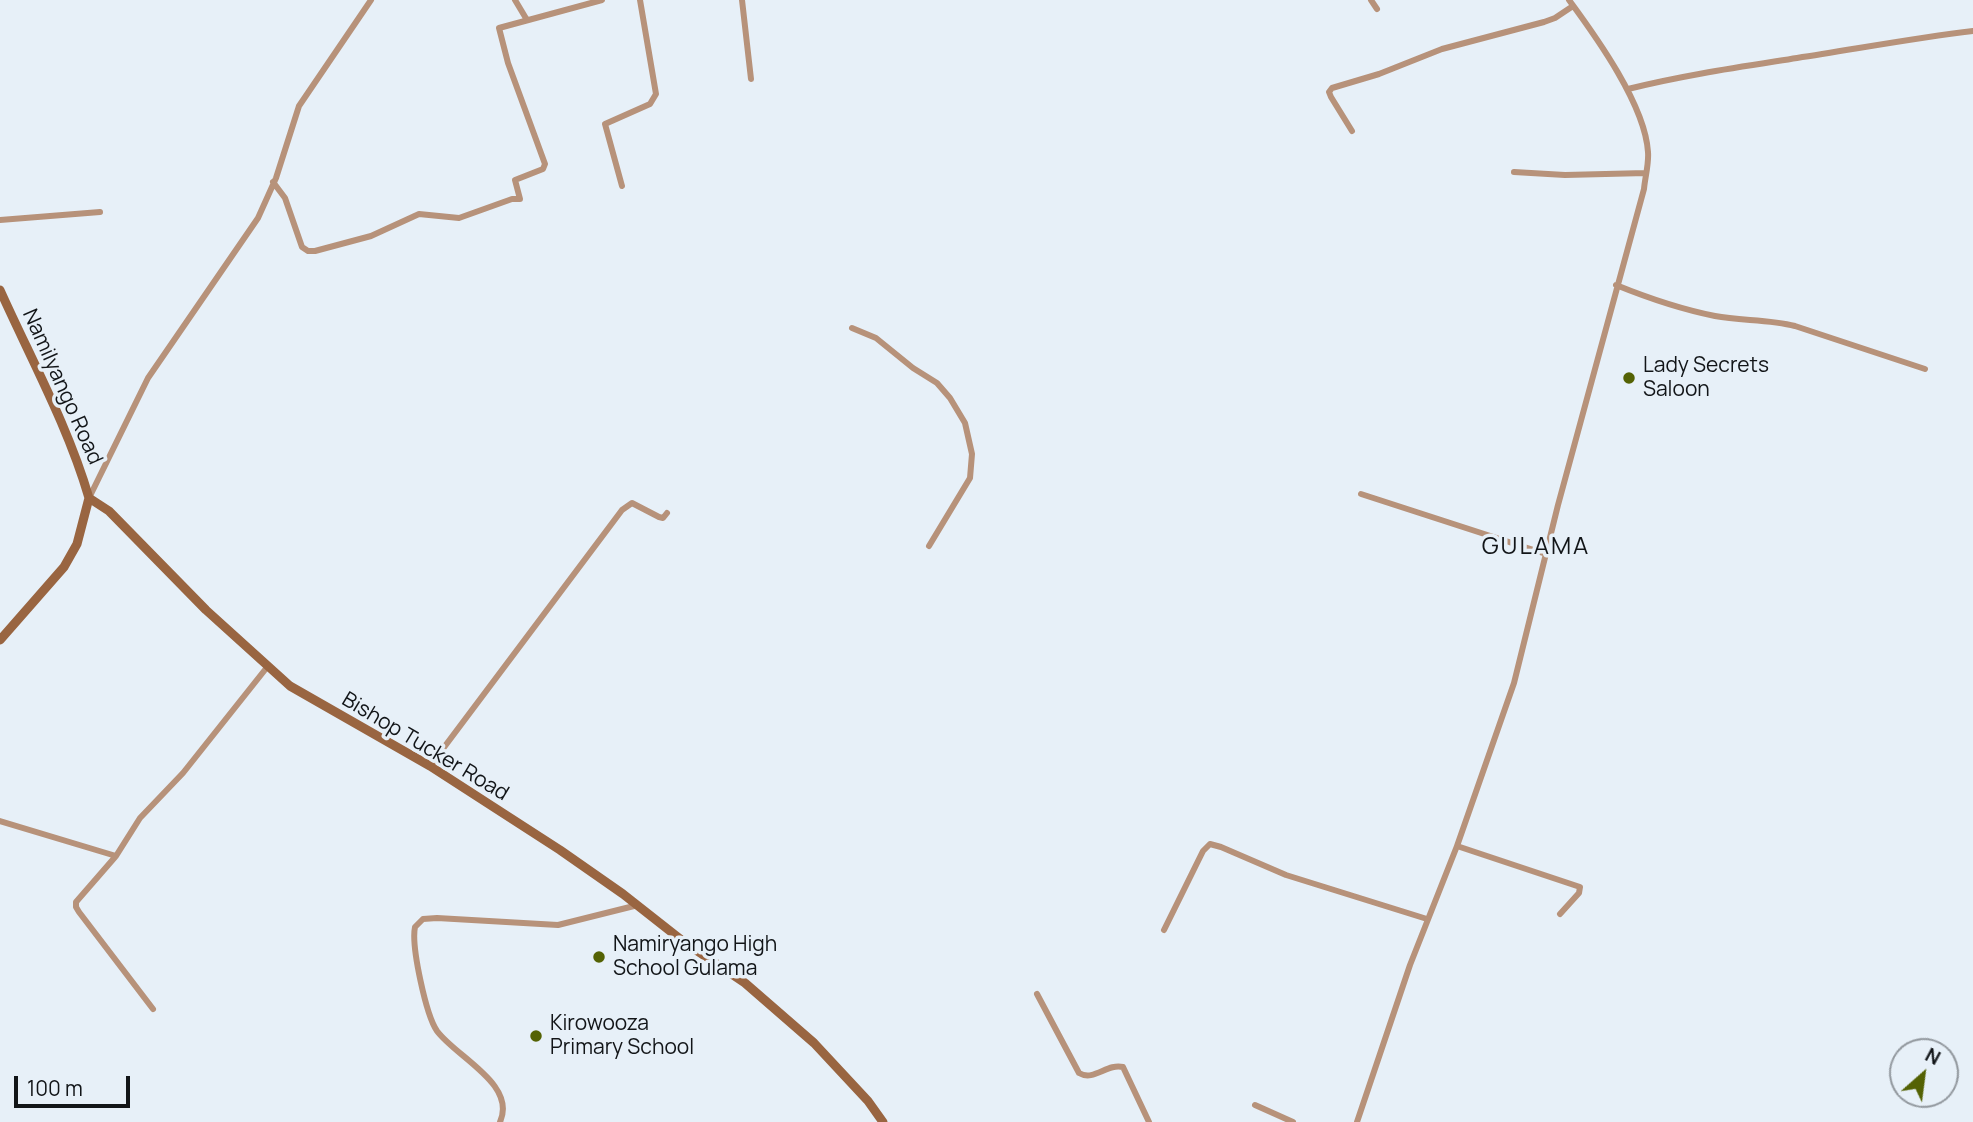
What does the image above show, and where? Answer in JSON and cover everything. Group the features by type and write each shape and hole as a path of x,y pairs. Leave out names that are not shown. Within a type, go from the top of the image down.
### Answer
{"main road":[{"name":"Namilyango Road","path":"0,290 32,355 80,468 89,498"},
{"path":"0,640 64,567 76,544 89,498"},
{"name":"Bishop Tucker Road","path":"89,498 109,511 206,610 290,686 430,766 560,850 638,905 684,942 745,983 806,1036 868,1101 883,1122"}],"street":[{"path":"89,498 148,378 258,218 274,182 299,106 371,0"},
{"path":"515,0 527,20"},
{"path":"576,0 582,6"},
{"path":"274,182 285,198 302,247 315,251 370,236 424,213 459,218 512,199 520,199 515,180 542,169 545,164 499,31 502,26 602,0"},
{"path":"622,186 605,124 650,104 656,94 640,0"},
{"path":"741,0 751,79"},
{"path":"1371,0 1377,9"},
{"path":"1352,131 1331,97 1329,92 1332,88 1379,74 1442,49 1545,22 1555,18 1571,3 1628,89 1645,129 1649,154 1644,189 1616,285 1514,682 1457,846 1427,919 1357,1122"},
{"path":"1628,89 1722,70 1938,35 1973,32"},
{"path":"1514,172 1566,175 1646,173"},
{"path":"0,220 100,212"},
{"path":"1616,285 1671,306 1716,316 1777,321 1925,369"},
{"path":"852,328 876,338 913,368 937,383 965,422 972,454 970,478 929,546"},
{"path":"1361,494 1546,554"},
{"path":"430,766 625,506 628,503 637,503 661,518 667,513"},
{"path":"153,1009 76,907 78,900 116,856 141,818 183,773 268,666"},
{"path":"0,821 116,856"},
{"path":"1164,930 1203,850 1210,844 1286,875 1427,919"},
{"path":"1457,846 1580,887 1579,893 1560,915"},
{"path":"500,1122 504,1103 498,1091 487,1077 444,1039 432,1022 414,947 415,927 424,919 437,918 558,925 638,905"},
{"path":"1037,994 1079,1073 1088,1077 1117,1065 1123,1067 1149,1122"},
{"path":"1255,1104 1293,1122"}],"place":[{"name":"Lady Secrets Saloon","path":"1629,378"},
{"name":"Namiryango High School Gulama","path":"599,957"},
{"name":"Kirowooza Primary School","path":"536,1036"}],"district":[{"name":"GULAMA","path":"1536,547"}]}
